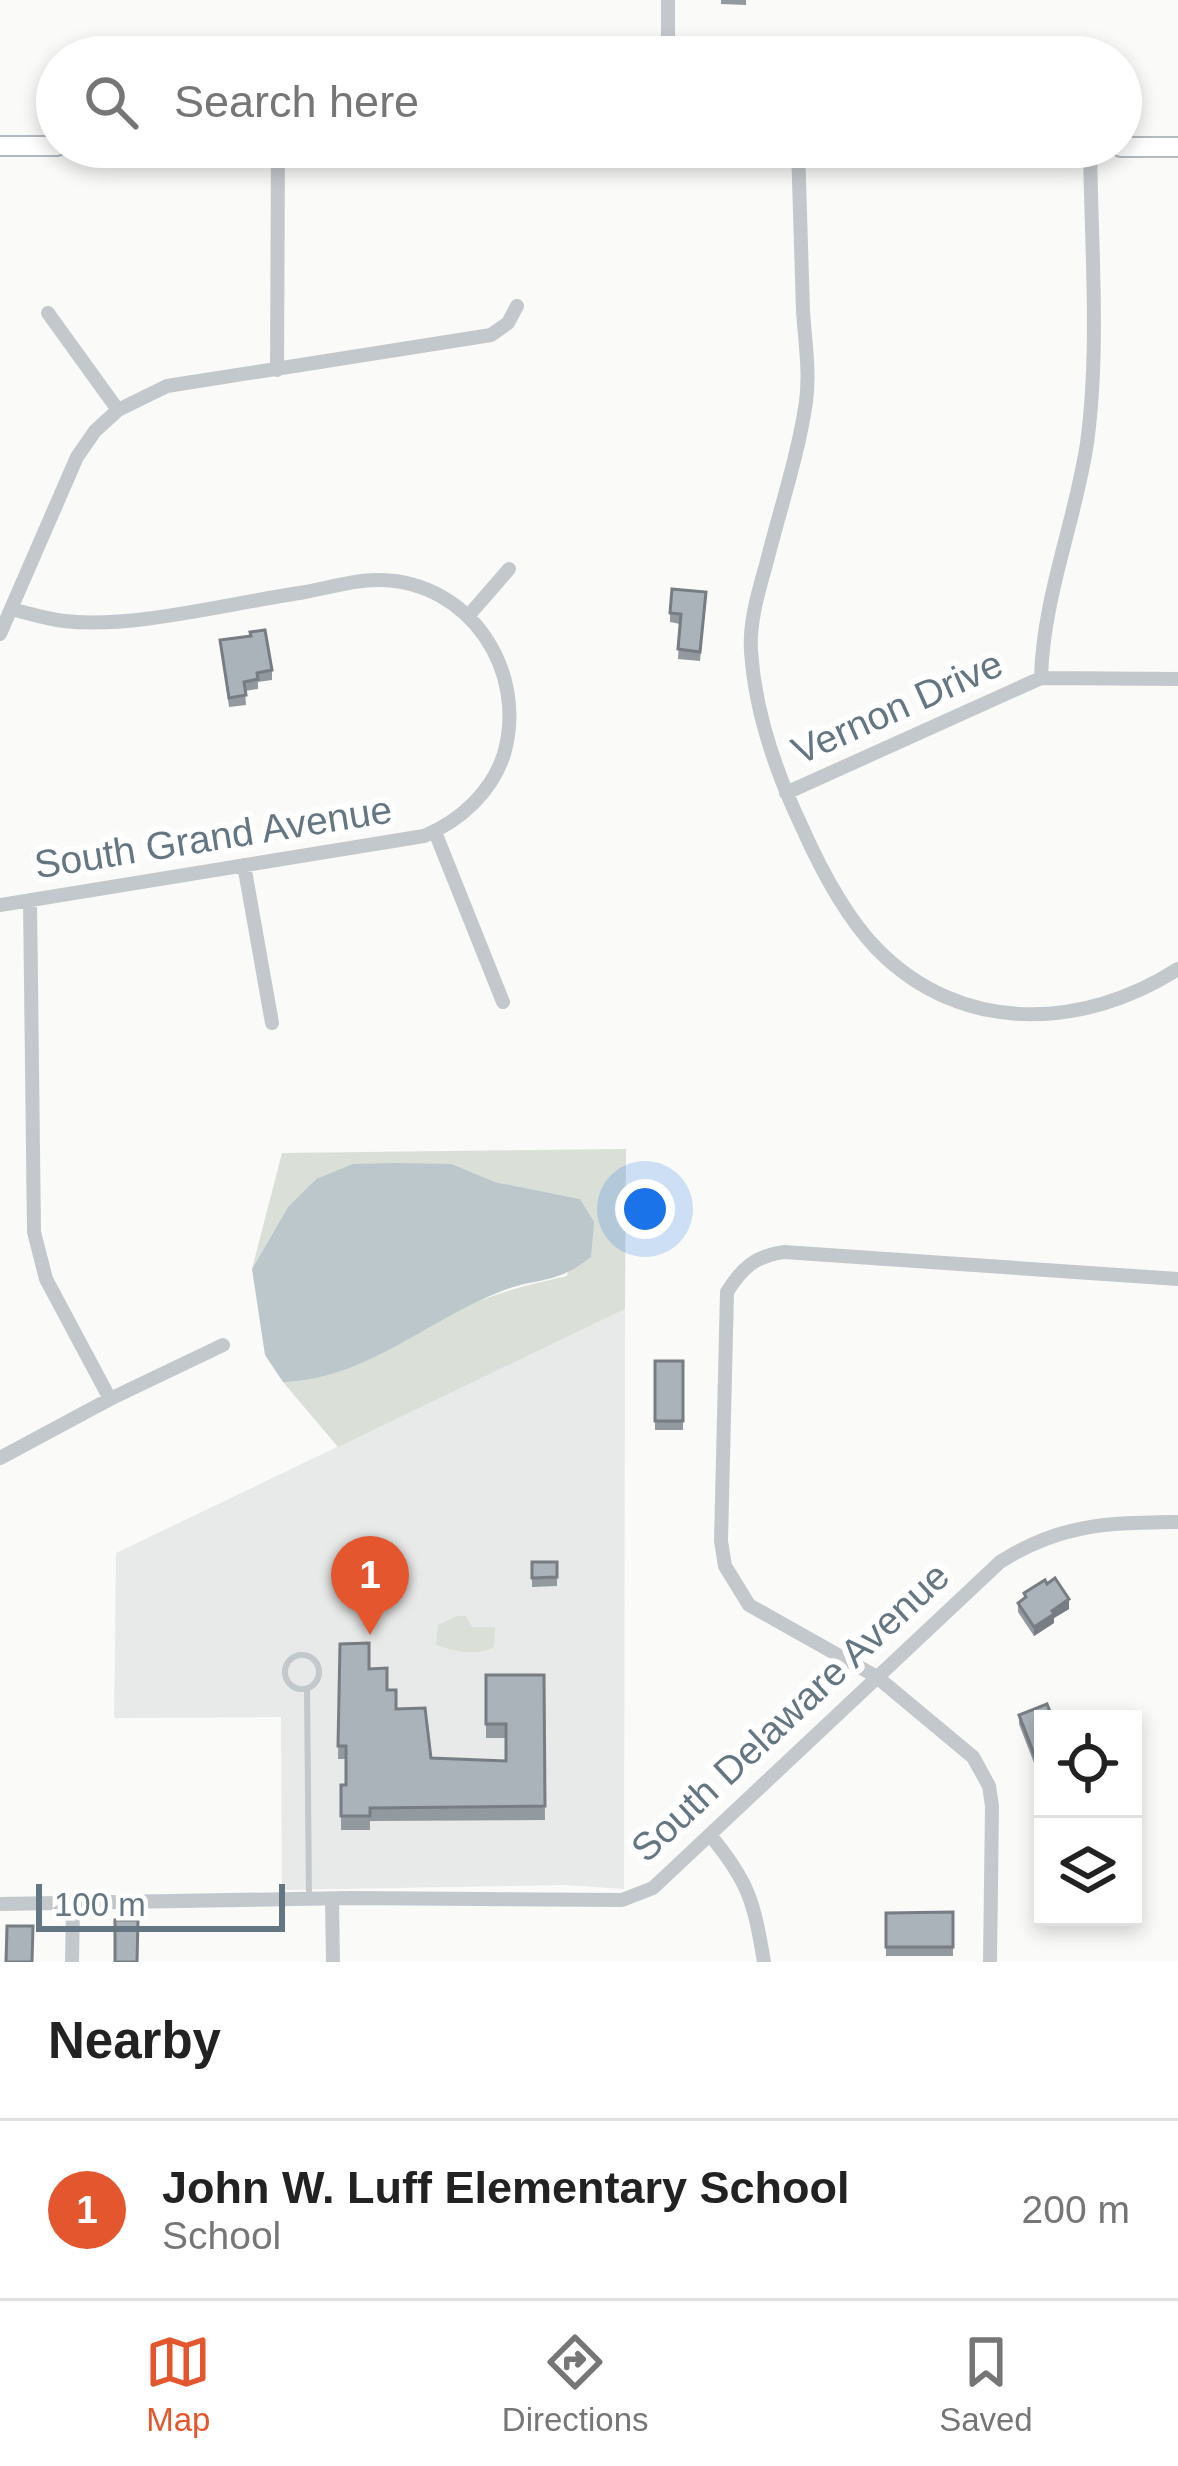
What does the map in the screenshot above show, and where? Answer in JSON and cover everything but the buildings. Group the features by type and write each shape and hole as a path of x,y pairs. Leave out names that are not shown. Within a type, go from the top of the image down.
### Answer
{"main road":[{"path":"0,146 36,146"},
{"path":"1142,147 1178,147"}],"street":[{"path":"668,0 668,36"},
{"path":"277,370 278,168"},
{"path":"799,168 806,398 750,645 758,706 786,793 815,856 864,932 908,975 950,998 1005,1013 1053,1016 1100,1008 1145,991 1178,969"},
{"path":"1040,678 1042,628 1087,440 1090,168"},
{"path":"0,634 77,457 118,410 167,386 491,335 508,323 517,305"},
{"path":"48,313 118,410"},
{"path":"469,615 509,569"},
{"path":"10,609 64,621 111,622 381,580 428,590 469,615 503,667 510,701 509,735 484,792 435,832 503,1002"},
{"name":"Vernon Drive","path":"786,793 1040,678 1178,680"},
{"name":"South Grand Avenue","path":"0,905 435,832"},
{"path":"244,866 272,1023"},
{"path":"31,900 34,1232 46,1279 110,1399"},
{"path":"990,1962 989,1786 973,1757 877,1677 749,1605 725,1566 721,1541 727,1292 740,1270 764,1255 784,1252 1178,1279"},
{"path":"0,1458 223,1346"},
{"name":"South Delaware Avenue","path":"0,1904 622,1900 653,1888 1000,1562 1058,1532 1104,1523 1178,1522"},
{"path":"710,1834 736,1867 754,1901 764,1962"},
{"path":"332,1899 333,1962"},
{"path":"72,1962 73,1904"}],"lane":[{"path":"306,1655 319,1666 317,1682 307,1689 296,1689 285,1676 295,1656 306,1655"},
{"path":"307,1689 309,1900"}],"shaded area":[{"path":"626,1149 625,1309 338,1447 283,1382 350,1367 466,1306 567,1276 580,1199 495,1182 452,1164 316,1179 288,1207 252,1269 282,1153"},
{"path":"353,1164 452,1164 495,1182 580,1199 594,1222 591,1257 566,1273 470,1305 367,1361 312,1379 283,1382 265,1355 252,1269 288,1207 316,1179"},
{"path":"625,1309 624,1889 564,1885 282,1890 281,1717 114,1718 116,1553"},
{"path":"466,1616 472,1627 495,1627 494,1647 473,1652 436,1645 438,1625"}],"place":[{"name":"John W. Luff Elementary School","path":"370,1635"}]}
